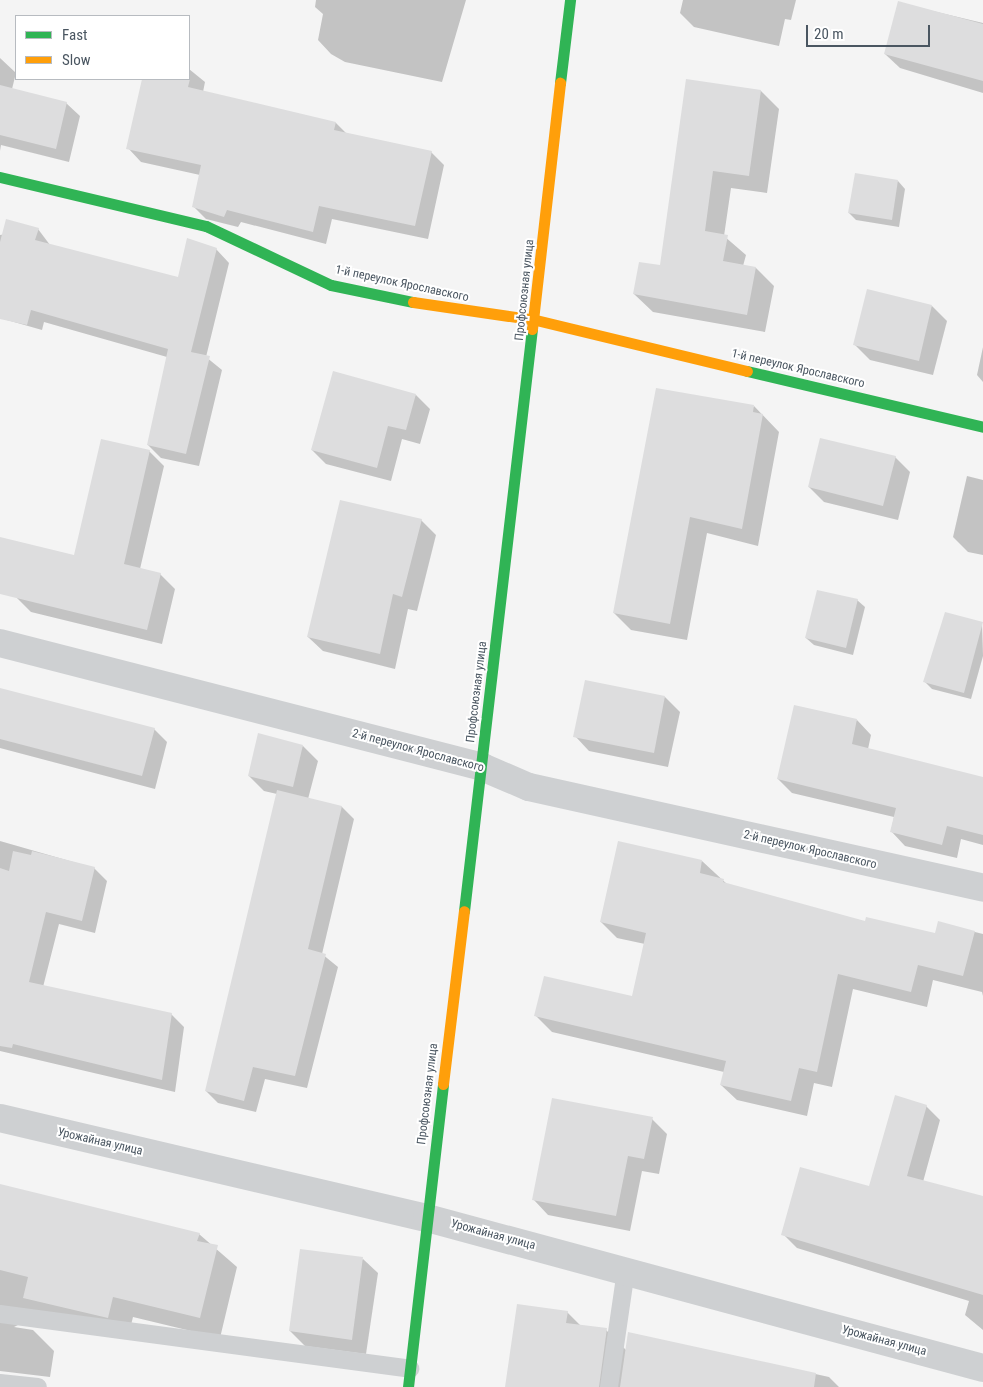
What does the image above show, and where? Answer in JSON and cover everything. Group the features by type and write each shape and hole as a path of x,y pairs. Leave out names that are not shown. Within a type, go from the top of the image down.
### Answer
{"street":[{"name":"Профсоюзная улица","path":"408,1387 536,320 570,0"},
{"name":"1-й переулок Ярославского","path":"0,177 206,226 331,284 444,309 536,320 983,427"},
{"name":"2-й переулок Ярославского","path":"0,643 482,767 529,787 983,888"},
{"name":"Урожайная улица","path":"0,1118 427,1218 626,1270 983,1368"}],"lane":[{"path":"609,1387 626,1270"},
{"path":"0,1314 410,1369"},
{"path":"0,1383 38,1387"}],"building":[{"path":"898,1 983,24 983,81 884,54"},
{"path":"686,79 761,90 749,176 713,171 705,231 728,235 723,261 756,267 747,315 633,294 639,262 660,265"},
{"path":"142,80 190,80 188,87 336,122 334,130 432,151 415,226 319,206 313,232 227,210 224,217 192,207 201,165 126,149"},
{"path":"0,85 67,102 56,149 0,135"},
{"path":"855,173 898,180 892,220 848,213"},
{"path":"6,219 39,228 35,240 178,277 187,238 217,248 191,352 210,356 186,454 147,445 168,349 31,310 27,325 0,319 0,242"},
{"path":"867,289 932,305 919,361 853,345"},
{"path":"333,371 416,394 406,430 388,426 377,468 311,450"},
{"path":"656,388 754,405 753,412 763,414 742,529 690,517 670,624 613,613"},
{"path":"820,438 896,456 883,506 808,487"},
{"path":"101,439 150,450 124,564 161,573 147,630 0,594 0,537 74,555"},
{"path":"340,500 422,519 402,597 393,594 380,654 307,637"},
{"path":"817,590 858,599 846,648 805,638"},
{"path":"945,612 983,622 964,693 923,682"},
{"path":"585,680 665,696 654,753 573,737"},
{"path":"0,688 155,728 142,776 0,739"},
{"path":"794,705 857,719 852,744 983,777 983,835 947,826 942,845 890,832 896,808 777,779"},
{"path":"258,733 303,745 293,787 248,776"},
{"path":"277,790 342,806 308,949 326,954 295,1076 253,1067 244,1101 205,1091"},
{"path":"618,841 702,860 700,873 724,879 723,882 865,921 866,917 935,933 938,921 975,931 963,976 918,965 911,992 838,974 817,1072 799,1068 791,1101 720,1085 726,1061 534,1016 544,976 632,996 646,933 600,922"},
{"path":"13,851 31,855 32,851 95,867 82,921 46,912 29,982 172,1013 162,1080 13,1044 12,1048 0,1046 0,868 9,871"},
{"path":"895,1095 927,1105 907,1176 983,1196 983,1295 781,1235 800,1167 869,1186"},
{"path":"552,1098 653,1117 644,1159 628,1156 616,1216 532,1200"},
{"path":"0,1184 200,1233 197,1241 218,1245 200,1318 113,1297 108,1318 23,1298 28,1277 0,1270"},
{"path":"300,1249 363,1257 352,1340 289,1331"},
{"path":"517,1304 568,1311 566,1323 607,1328 599,1387 505,1387"},
{"path":"628,1332 816,1373 814,1387 620,1387"}],"traffic: fast":[{"path":"560,83 570,0"},
{"path":"0,177 206,226 331,285 413,302"},
{"path":"464,911 532,329"},
{"path":"747,371 983,427"},
{"path":"408,1387 443,1084"}],"traffic: slow":[{"path":"532,329 560,83"},
{"path":"413,302 536,320 747,371"},
{"path":"443,1084 464,911"}]}
